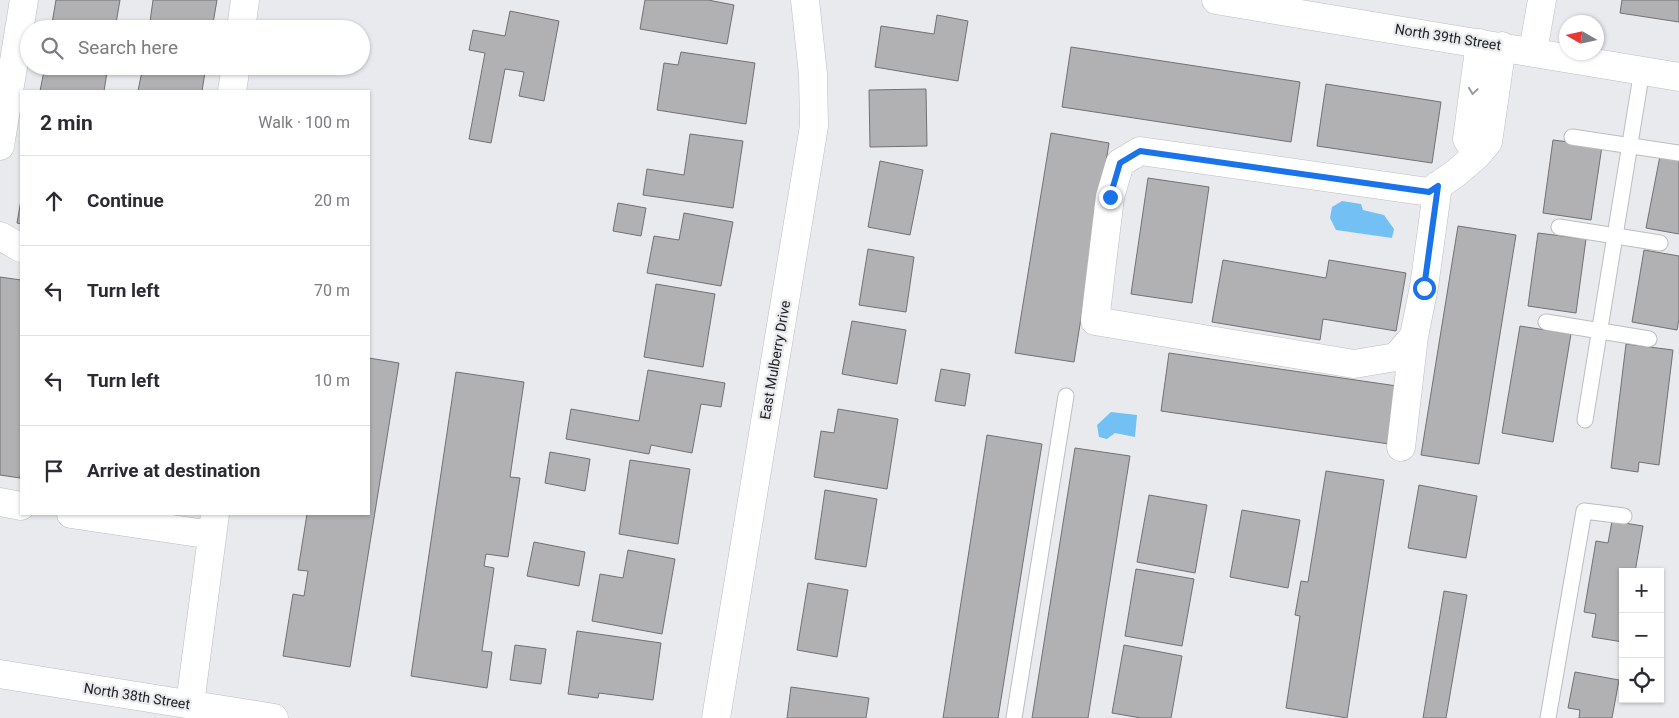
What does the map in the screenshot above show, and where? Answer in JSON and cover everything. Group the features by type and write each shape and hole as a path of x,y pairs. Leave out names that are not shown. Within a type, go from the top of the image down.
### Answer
{"street":[{"path":"21,20 24,0"},
{"path":"243,20 246,0"},
{"name":"East Mulberry Drive","path":"716,718 814,126 813,74 806,0"},
{"name":"North 39th Street","path":"1216,0 1491,44 1679,77"},
{"path":"1533,52 1542,0"},
{"path":"0,146 20,24"},
{"path":"1414,336 1396,357 1354,364 1095,321 1110,197 1120,163 1140,151 1429,192 1477,155 1488,142 1491,44"},
{"path":"232,90 235,75"},
{"path":"1401,447 1414,336 1424,288 1438,186"},
{"path":"0,236 20,247"},
{"path":"0,502 20,506"},
{"path":"85,515 214,524 190,704"},
{"name":"North 38th Street","path":"0,674 274,718"}],"lane":[{"path":"1585,420 1642,70"},
{"path":"1572,137 1679,153"},
{"path":"1559,227 1660,243"},
{"path":"1546,322 1649,338"},
{"path":"1014,718 1066,396"},
{"path":"1548,718 1584,511 1624,516"}],"water":[{"path":"1342,201 1361,204 1363,210 1384,215 1394,229 1392,238 1336,230 1330,218 1332,207"},
{"path":"1111,412 1137,415 1135,437 1115,433 1107,439 1099,437 1097,425"}],"building":[{"path":"56,0 120,0 117,20 53,20"},
{"path":"153,0 217,0 214,20 150,20"},
{"path":"645,0 708,0 734,5 727,44 640,29"},
{"path":"1622,0 1679,0 1679,22 1620,13"},
{"path":"510,11 559,21 544,101 519,96 524,72 505,69 491,143 469,139 485,53 469,50 473,30 505,36"},
{"path":"937,15 968,21 958,81 875,67 881,26 934,34"},
{"path":"1071,47 1300,82 1291,142 1062,107"},
{"path":"681,52 755,63 746,124 657,110 664,63 678,65"},
{"path":"43,75 107,75 104,90 40,90"},
{"path":"141,75 205,75 202,90 138,90"},
{"path":"1326,84 1441,102 1432,163 1317,146"},
{"path":"926,89 927,146 870,147 869,90"},
{"path":"1051,133 1109,143 1074,362 1015,353"},
{"path":"690,134 743,141 733,208 643,195 647,169 684,175"},
{"path":"1553,140 1602,146 1591,220 1543,213"},
{"path":"1660,156 1679,160 1679,234 1646,228"},
{"path":"880,161 923,170 910,235 868,227"},
{"path":"1148,178 1209,187 1192,303 1131,294"},
{"path":"618,203 646,208 641,236 613,231"},
{"path":"20,206 20,224 17,223"},
{"path":"684,213 733,222 721,286 647,273 654,236 679,240"},
{"path":"1458,226 1516,235 1479,464 1421,455"},
{"path":"1538,233 1586,239 1576,313 1528,306"},
{"path":"868,249 914,257 906,312 859,305"},
{"path":"1644,250 1679,256 1679,319 1677,330 1632,322"},
{"path":"1223,260 1326,278 1329,260 1406,273 1396,331 1323,319 1320,340 1212,322"},
{"path":"0,277 20,280 20,478 0,475"},
{"path":"656,284 715,294 703,367 644,357"},
{"path":"852,321 906,330 897,384 842,374"},
{"path":"1520,326 1571,334 1553,442 1502,433"},
{"path":"1626,344 1673,350 1659,465 1639,462 1638,472 1611,468"},
{"path":"1169,353 1397,386 1389,444 1161,411"},
{"path":"370,358 399,363 350,667 283,656 293,594 304,596 308,571 298,570 307,515 370,515"},
{"path":"941,369 970,374 965,406 935,401"},
{"path":"648,370 725,383 721,407 701,404 692,453 651,445 649,454 566,439 571,409 639,421"},
{"path":"456,372 524,382 510,477 520,478 508,557 486,554 484,566 494,568 482,651 492,652 487,688 411,676"},
{"path":"838,409 898,419 887,489 814,477 821,431 834,433"},
{"path":"987,435 1042,444 998,718 943,718"},
{"path":"1075,448 1130,456 1088,718 1032,718"},
{"path":"550,452 590,459 585,491 545,483"},
{"path":"630,460 690,469 678,544 619,534"},
{"path":"1326,471 1384,480 1347,718 1286,708 1300,616 1295,615 1301,581 1308,582"},
{"path":"1419,485 1477,496 1466,558 1408,548"},
{"path":"825,490 877,499 866,567 815,559"},
{"path":"1149,495 1207,505 1195,573 1137,562"},
{"path":"1242,510 1300,520 1288,588 1230,577"},
{"path":"1612,521 1643,526 1636,568 1619,568 1619,641 1592,637 1596,614 1584,612 1596,541 1608,543"},
{"path":"534,542 585,552 579,586 527,576"},
{"path":"628,550 675,559 662,634 592,621 600,574 623,578"},
{"path":"1136,569 1194,579 1182,646 1125,636"},
{"path":"808,583 848,590 837,657 797,650"},
{"path":"1444,591 1467,595 1446,718 1423,718"},
{"path":"577,631 661,643 653,700 599,693 598,698 568,694"},
{"path":"515,645 546,649 541,684 510,680"},
{"path":"1124,645 1182,656 1171,718 1141,718 1112,713"},
{"path":"1575,672 1619,680 1612,718 1579,718 1580,710 1568,708"},
{"path":"791,687 869,698 866,718 787,718"}],"route":[{"path":"1110,197 1120,163 1140,151 1429,192 1438,186 1424,288"}]}
